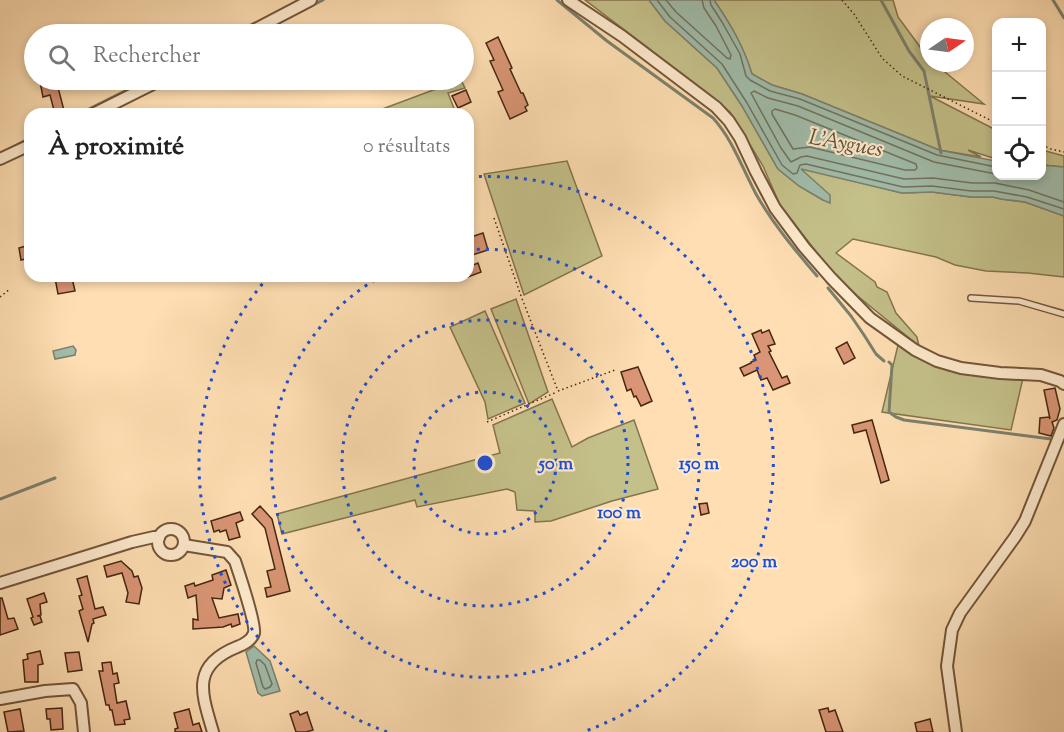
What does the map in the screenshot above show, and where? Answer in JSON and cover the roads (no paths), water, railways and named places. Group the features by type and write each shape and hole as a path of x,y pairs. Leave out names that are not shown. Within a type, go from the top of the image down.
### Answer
{"street":[{"path":"265,24 311,0"},
{"path":"568,0 622,36 716,107 740,138 776,208 804,247 870,318 915,350 937,361 961,368 1041,375 1064,384"},
{"path":"105,108 141,90"},
{"path":"0,159 24,148"},
{"path":"956,732 947,666 952,630 960,613 1025,521 1064,424"},
{"path":"156,542 164,531 172,528 181,532 185,549"},
{"path":"0,583 154,537 161,550 168,555 177,554 183,549 227,552 235,561 254,632 243,645 211,663 205,674 202,687 213,732"},
{"path":"0,699 73,689 81,703 84,732"}],"lane":[{"path":"970,298 1019,301 1064,315"}],"water":[{"name":"L'Aygues","path":"649,0 714,0 736,36 752,74 772,85 802,94 939,150 992,160 992,180 1046,180 1046,165 1064,167 1064,216 1025,202 932,192 902,193 801,169 830,195 830,203 823,200 799,186 778,169 717,68 665,21"},
{"path":"73,346 76,350 75,355 55,359 53,351"},
{"path":"254,646 270,661 280,691 262,696 258,693 246,652"}],"waterway":[{"path":"276,24 323,0"},
{"path":"557,0 607,41 713,118 732,145 756,194 770,216 817,276"},
{"path":"881,0 909,51 924,71 941,153"},
{"path":"1053,0 1064,18"},
{"path":"91,108 127,90"},
{"path":"9,149 24,141"},
{"path":"828,288 851,316 876,354 884,361"},
{"path":"889,362 892,365 889,412 896,417 904,420 1051,439"},
{"path":"0,499 55,478"}]}
